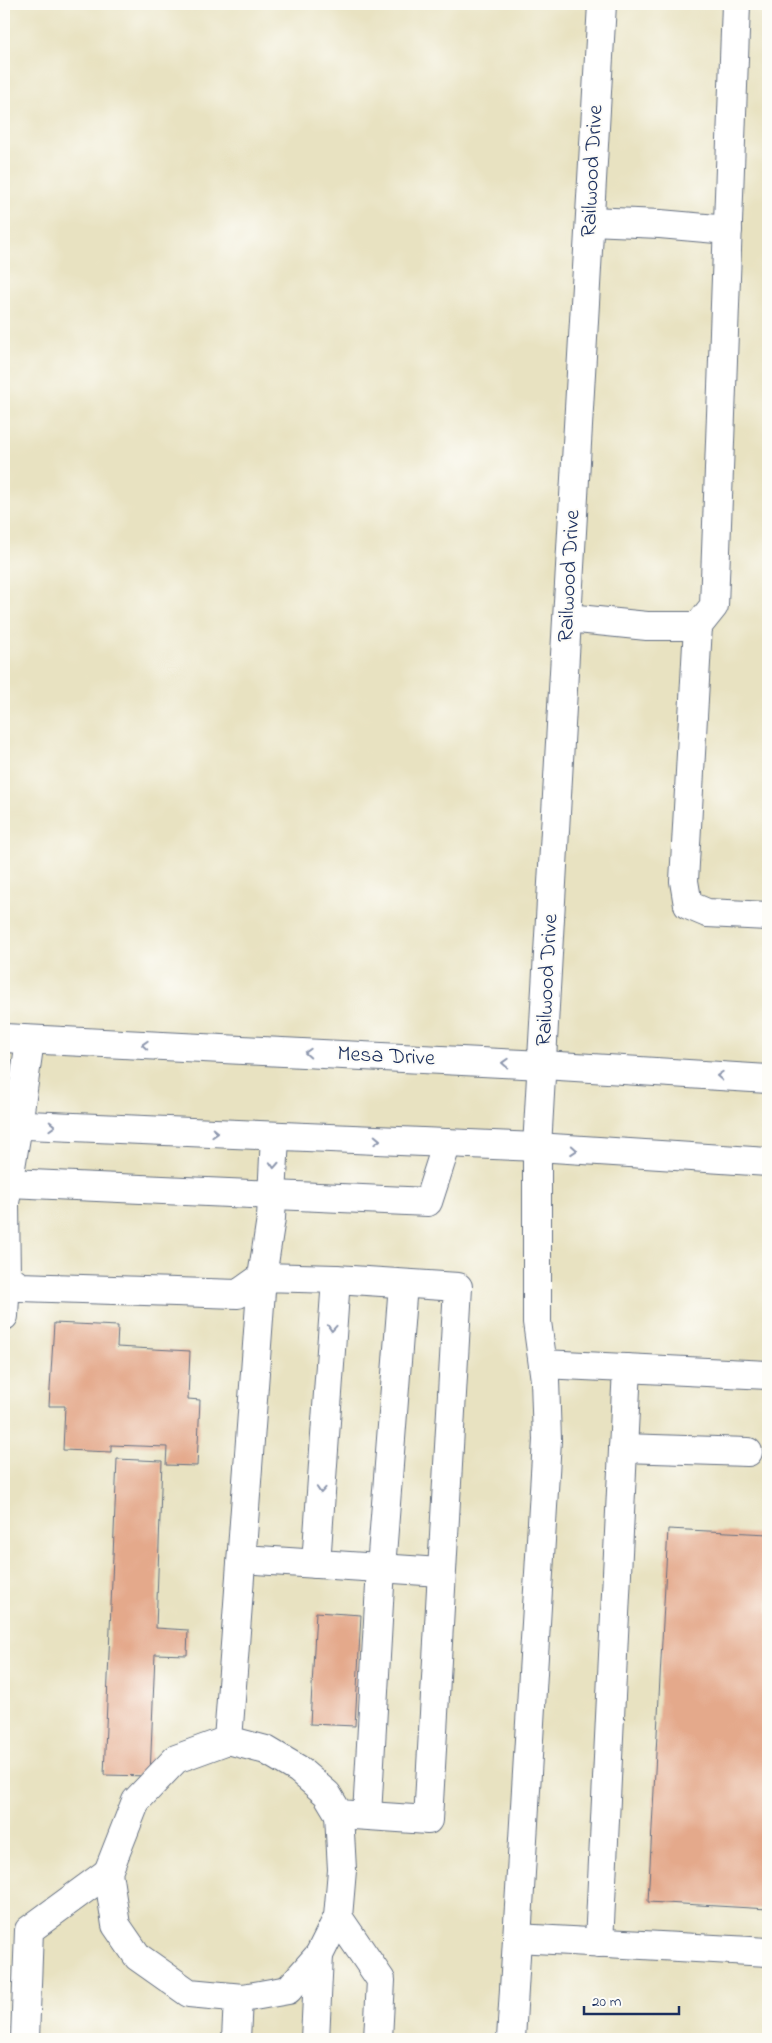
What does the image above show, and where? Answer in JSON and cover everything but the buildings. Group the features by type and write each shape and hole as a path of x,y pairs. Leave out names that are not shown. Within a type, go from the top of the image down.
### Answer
{"main road":[{"name":"Railwood Drive","path":"511,2039 547,1440 545,1380 537,1322 537,1147 602,4"},
{"path":"736,4 714,606 698,626 684,881 688,904 707,913 768,916"},
{"path":"590,221 660,224 728,230"},
{"path":"568,618 647,626 698,626"},
{"path":"4,1316 6,1203 9,1183 17,1039"},
{"name":"Mesa Drive","path":"17,1039 543,1065 768,1079"},
{"path":"11,1124 537,1147 768,1162"},
{"path":"228,1740 262,1277 272,1195 275,1136"},
{"path":"9,1183 428,1202 447,1143"},
{"path":"6,1276 20,1287 238,1294 262,1277 336,1279 458,1287 440,1572 428,1820 339,1814"},
{"path":"316,1564 336,1279"},
{"path":"367,1816 381,1568 404,1284"},
{"path":"543,1364 768,1375"},
{"path":"599,1943 627,1368"},
{"path":"623,1448 748,1452"},
{"path":"242,1559 440,1572"},
{"path":"228,1740 266,1750 298,1769 327,1794 339,1814 342,1870 338,1917 319,1954 288,1990 242,1998 189,1993 138,1957 116,1925 108,1872 136,1801 176,1759 228,1740"},
{"path":"25,2039 29,1930 108,1872"},
{"path":"338,1917 381,1980 378,2039"},
{"path":"517,1938 768,1952"},
{"path":"315,2039 319,1954"},
{"path":"236,2039 238,1998"}]}
